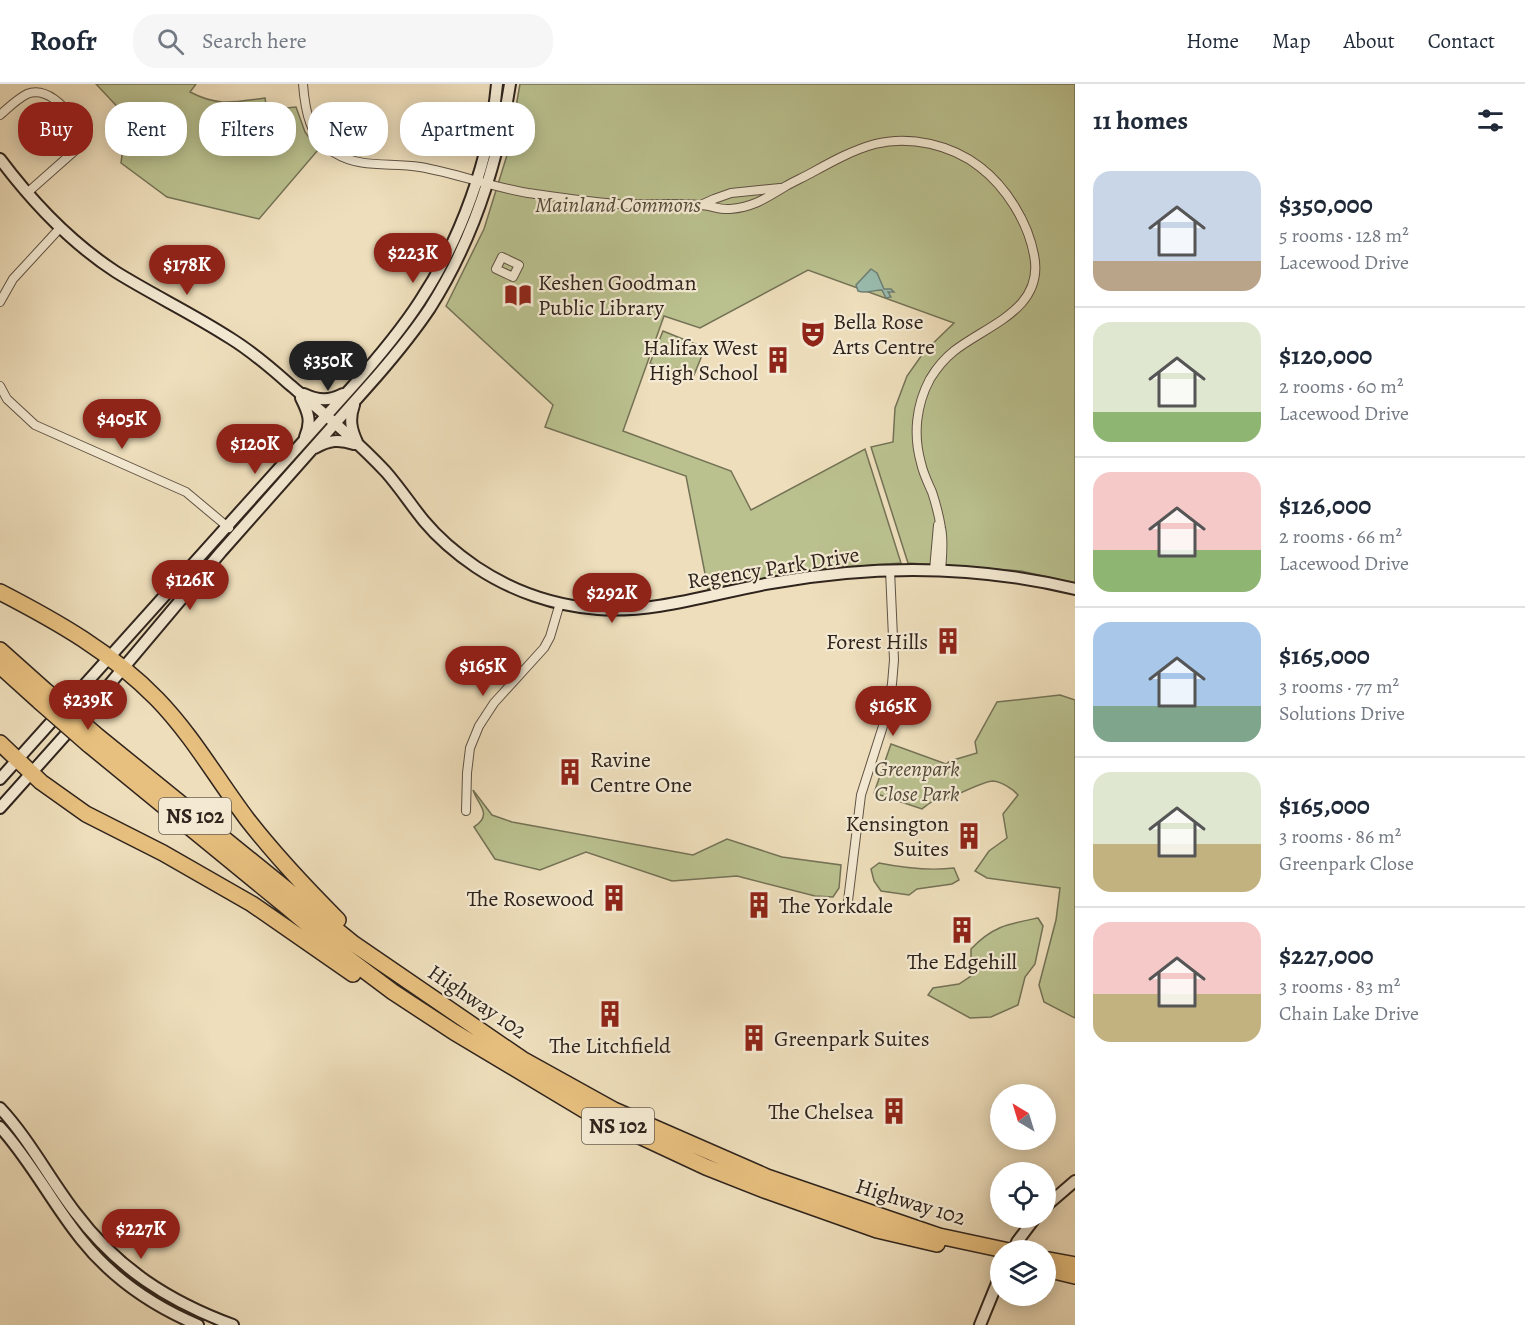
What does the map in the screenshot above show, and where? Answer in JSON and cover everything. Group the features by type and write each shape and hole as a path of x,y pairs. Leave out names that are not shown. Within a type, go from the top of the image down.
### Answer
{"highway":[{"path":"0,592 79,635 123,668 157,699 175,720 247,819 299,881 351,933 386,962 522,1059"},
{"name":"Highway 102","path":"0,650 44,697 345,956 393,992 454,1032 585,1111 706,1167 877,1230 990,1251"},
{"name":"Highway 102","path":"0,666 44,697"},
{"name":"Highway 102","path":"92,739 354,944 522,1059 614,1110 767,1177 939,1236 990,1250"},
{"path":"0,743 30,773 86,814 162,853 252,904 436,1029 585,1111"},
{"path":"1056,1261 1075,1265"},
{"path":"1056,1271 1075,1276"}],"street":[{"path":"303,84 309,122 322,143 334,153 351,161 418,167 526,192 603,202 651,205 703,204 731,193 784,187"},
{"path":"0,807 73,727 232,531 330,420 352,387 421,300 482,183 497,84"},
{"path":"330,420 357,399 400,349 430,307 450,273 466,239 504,119 510,84"},
{"path":"0,115 22,97 30,93 39,93 56,99 84,132 80,147 27,194"},
{"path":"703,204 715,209 746,207 762,201 784,187 856,150 877,143 897,141 930,144 962,155 988,173 1015,208 1028,233 1036,268 1034,279 1024,301 1003,320 951,353 930,378 920,403 916,424 918,447 921,465 939,518 938,571"},
{"name":"Regency Park Drive","path":"0,159 27,194 60,228 115,271 230,338 260,359 358,445 395,483 440,539 457,553 476,567 510,586 534,596 601,609 633,609 659,606 769,583 822,575 890,570 988,573 1075,588"},
{"path":"0,302 13,279 60,228"},
{"path":"0,386 7,399 34,425 186,492 232,531"},
{"path":"298,392 313,398 328,400 343,394 352,387"},
{"path":"298,392 307,409 309,420 306,446"},
{"path":"357,399 351,420 358,445"},
{"path":"306,446 332,440 358,445"},
{"path":"0,779 110,658 232,531"},
{"path":"848,901 859,804 883,726 892,684 894,660 890,570"},
{"path":"466,811 470,748 479,726 494,703 544,648 561,603"},
{"path":"0,1108 14,1124 75,1212 118,1259 145,1281 177,1301 233,1325"},
{"path":"0,1127 91,1251 120,1278 149,1299 198,1325"},
{"path":"1056,1197 1075,1181"},
{"path":"980,1325 990,1300"}],"green space":[{"path":"96,84 196,84 190,92 218,102 199,102 199,156 296,156 296,107 308,136 308,156 313,156 259,219 167,197 121,163 122,156 187,156 187,102 113,102"},
{"name":"Mainland Commons","path":"520,84 1075,84 1075,583 1021,571 908,563 871,447 893,442 895,408 907,376 924,352 954,323 808,270 700,328 664,316 623,431 731,471 751,510 865,449 901,563 808,570 708,589 686,476 545,427 553,405 446,306 484,229 507,156 535,156 535,102 517,102"},
{"path":"265,98 266,102 227,102 244,101"},
{"path":"663,331 705,348 694,375 677,368 675,373 650,363"},
{"name":"Greenpark Close Park","path":"1060,695 1075,700 1075,1018 1044,1002 1039,985 1056,920 1060,888 987,878 975,871 989,851 1007,838 1003,814 1018,795 1007,786 993,781 947,799 937,799 922,809 874,793 891,744 946,764 977,753 975,742 997,702"},
{"path":"473,790 492,815 512,822 693,855 727,839 782,857 841,865 839,888 833,897 815,896 737,876 672,881 586,852 540,870 495,859 474,827 483,818 484,813"},
{"path":"879,863 916,868 954,868 959,880 952,884 917,889 909,895 881,891 874,881 871,869"},
{"path":"1038,918 1043,926 1035,964 1025,977 1018,1005 991,1017 970,1018 928,995 933,988 959,984 971,976 971,949 987,935 1009,924"}],"shaded area":[{"path":"871,269 877,273 884,289 891,289 894,292 888,292 891,297 886,298 882,290 858,291 856,285"}],"place":[{"name":"Keshen Goodman Public Library","path":"518,295"},
{"name":"Bella Rose Arts Centre","path":"813,334"},
{"name":"Halifax West High School","path":"778,360"},
{"name":"Forest Hills","path":"948,641"},
{"name":"Ravine Centre One","path":"570,772"},
{"name":"Kensington Suites","path":"969,836"},
{"name":"The Rosewood","path":"614,898"},
{"name":"The Yorkdale","path":"759,905"},
{"name":"The Edgehill","path":"962,930"},
{"name":"The Litchfield","path":"610,1014"},
{"name":"Greenpark Suites","path":"754,1038"},
{"name":"The Chelsea","path":"894,1111"}]}
